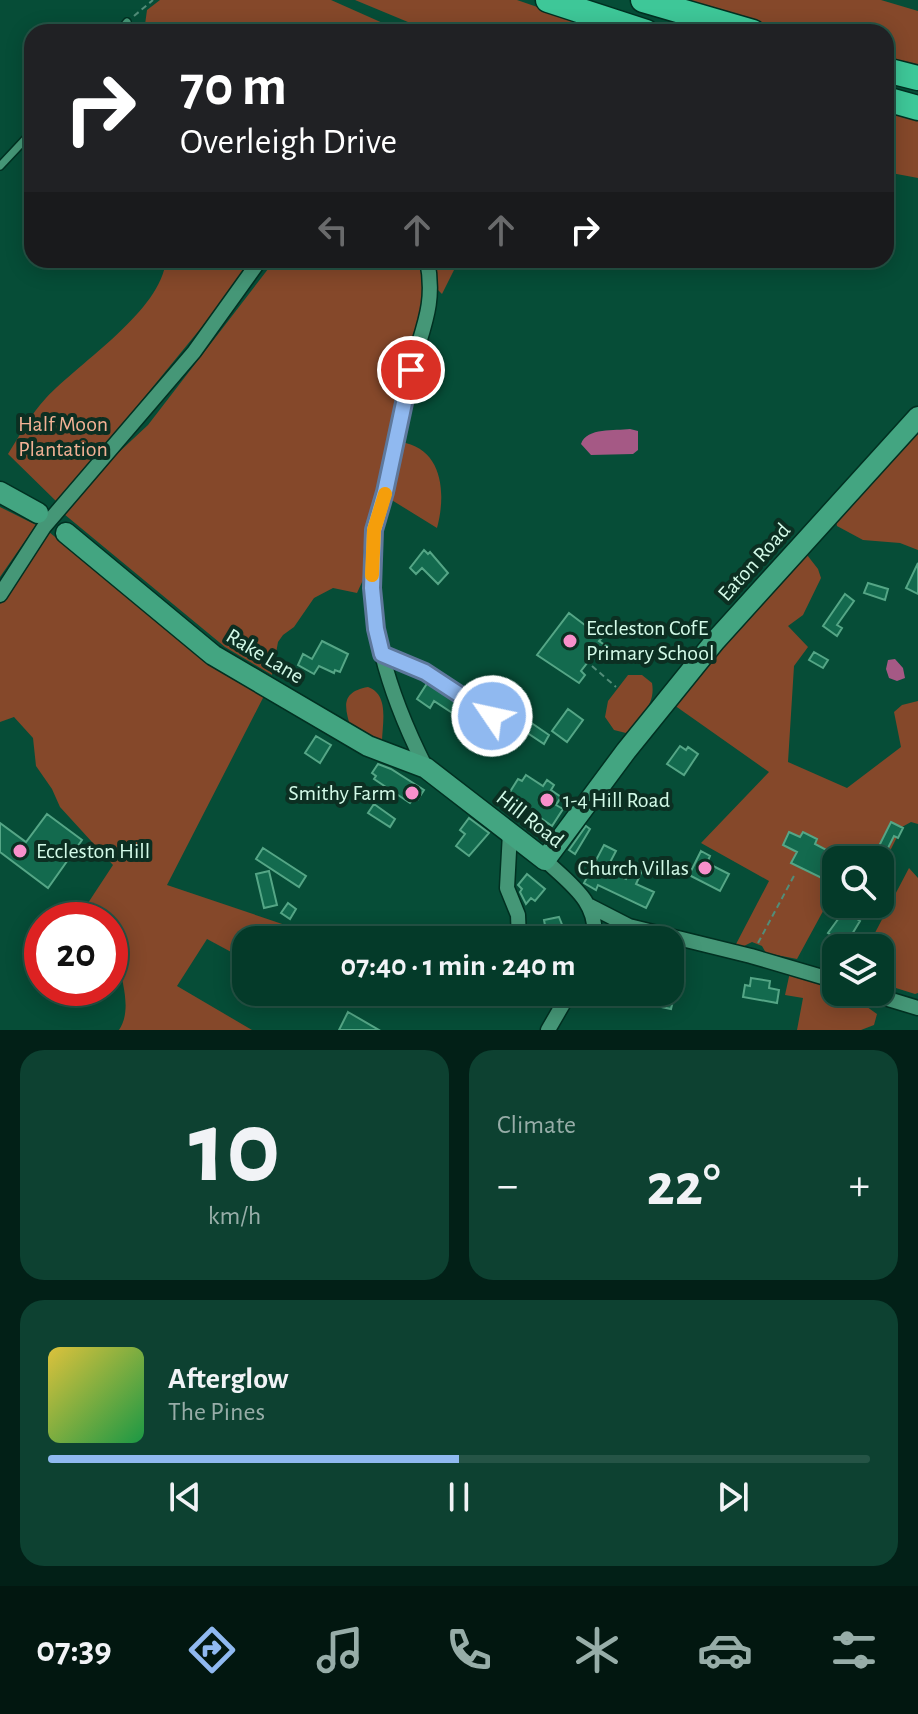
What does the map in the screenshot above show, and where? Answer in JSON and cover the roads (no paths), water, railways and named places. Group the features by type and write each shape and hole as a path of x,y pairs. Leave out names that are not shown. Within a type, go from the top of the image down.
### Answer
{"highway":[{"path":"548,0 622,24"},
{"path":"643,0 726,24"},
{"path":"894,72 918,78"},
{"path":"894,101 918,108"}],"street":[{"path":"0,595 44,527 194,352 254,268"},
{"path":"426,768 397,707 376,629 372,588 374,530 411,370 429,314 429,268"},
{"name":"Eaton Road","path":"545,860 626,751 710,647 918,417"},
{"path":"0,492 38,513"},
{"name":"Rake Lane","path":"66,533 213,655 368,746 426,768 456,792"},
{"name":"Hill Road","path":"456,792 545,860 590,906"},
{"path":"510,833 507,888 518,915 518,926"},
{"path":"590,906 629,926"},
{"path":"590,906 595,926"},
{"path":"684,940 822,977"},
{"path":"894,1001 918,1008"},
{"path":"548,1030 562,1006"}],"lane":[{"path":"0,166 24,140"},
{"path":"382,654 425,672 492,716"}],"place":[{"name":"Eccleston CofE Primary School","path":"570,641"},
{"name":"Smithy Farm","path":"412,793"},
{"name":"1-4 Hill Road","path":"547,800"},
{"name":"Eccleston Hill","path":"20,851"},
{"name":"Church Villas","path":"705,868"}],"park label":[{"name":"Half Moon Plantation","path":"63,436"}]}
